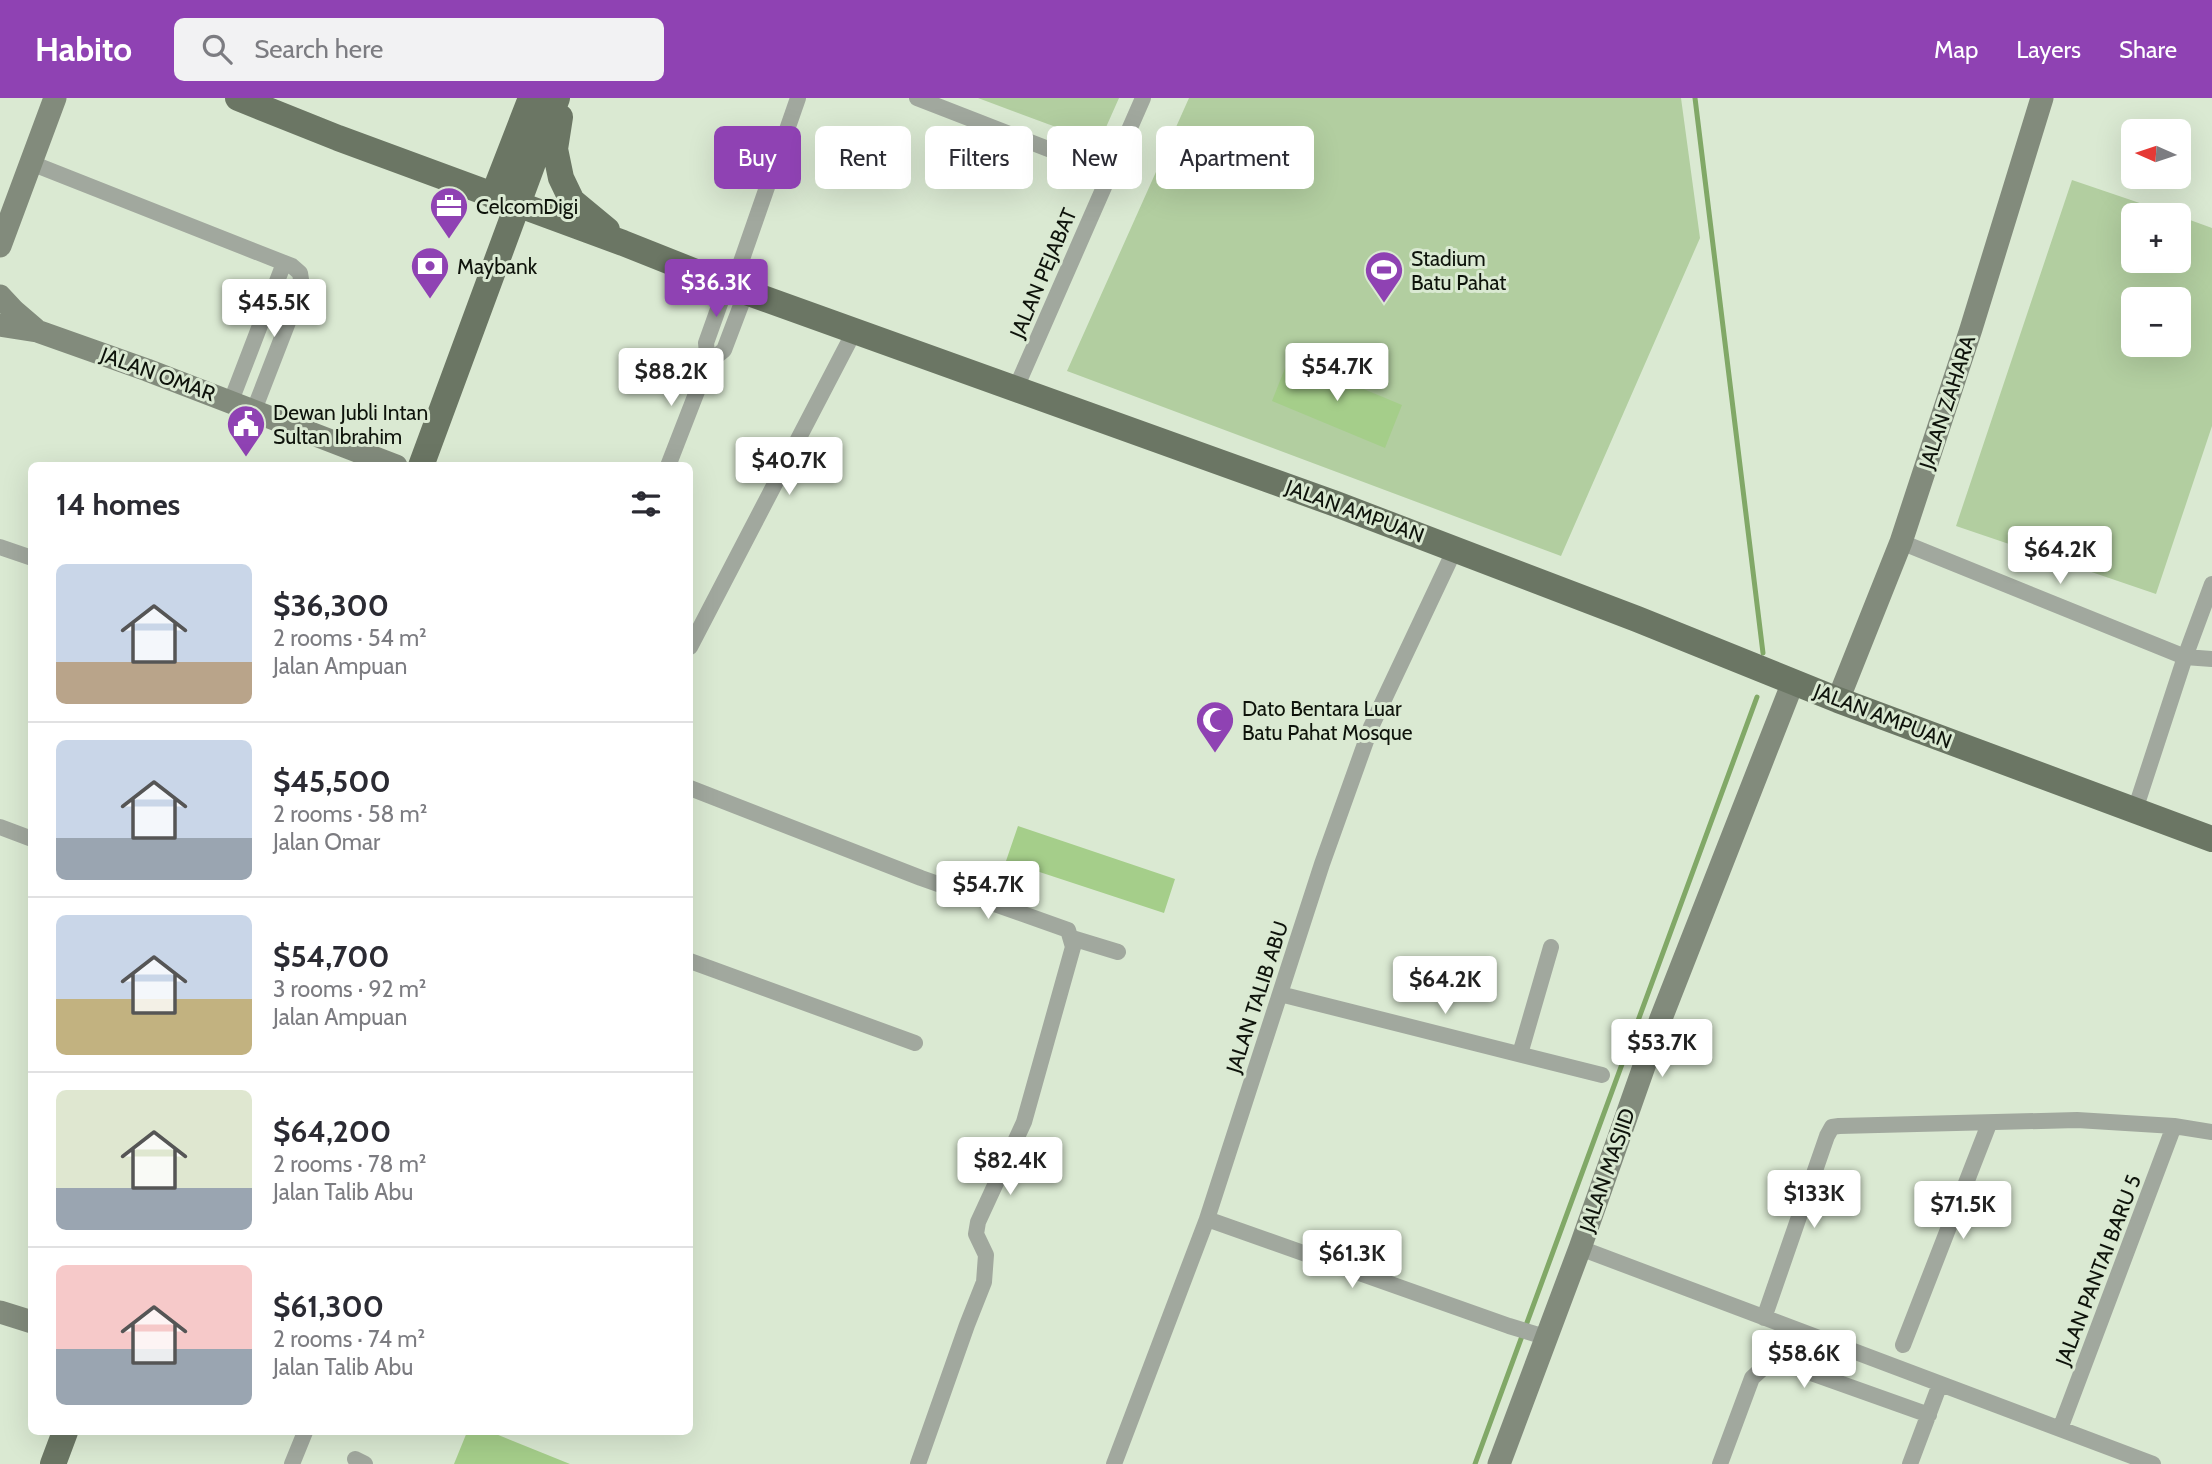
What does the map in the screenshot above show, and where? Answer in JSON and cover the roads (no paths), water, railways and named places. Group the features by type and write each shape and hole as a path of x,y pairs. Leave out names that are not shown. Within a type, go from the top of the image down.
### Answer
{"main road":[{"name":"JALAN AMPUAN","path":"237,98 623,243 738,279 855,330 1455,549 1838,700 2212,839"},
{"path":"493,196 531,98"},
{"path":"422,462 557,98"},
{"path":"564,98 555,149 561,178 572,201 623,243"},
{"path":"53,1464 64,1435"}],"street":[{"path":"0,246 55,98"},
{"path":"670,462 708,363 724,350 738,279 798,98"},
{"path":"916,98 1047,149"},
{"name":"JALAN PEJABAT","path":"1131,126 1143,98"},
{"name":"JALAN ZAHARA","path":"1838,700 1901,542 1971,329 2042,98"},
{"path":"31,163 284,262 300,273 302,286 254,410"},
{"name":"JALAN PEJABAT","path":"1016,388 1103,189"},
{"path":"231,401 284,262"},
{"path":"0,296 37,331"},
{"path":"0,325 37,331"},
{"path":"693,641 855,330"},
{"name":"JALAN OMAR","path":"37,331 231,401 386,462"},
{"path":"1901,542 2185,657 2212,659"},
{"path":"0,547 28,557"},
{"name":"JALAN TALIB ABU","path":"1114,1464 1207,1219 1322,864 1371,727 1455,549"},
{"path":"2135,810 2212,584"},
{"name":"JALAN MASJID","path":"1499,1464 1538,1334 1580,1248 1660,1021 1793,682"},
{"path":"693,789 921,878 1068,930 1072,938 1073,947 1065,982 1024,1122 978,1222 976,1234 986,1255 984,1282 918,1464"},
{"path":"0,827 28,838"},
{"path":"1072,938 1118,952"},
{"path":"1520,1054 1551,947"},
{"path":"693,962 915,1044"},
{"path":"1280,994 1602,1074"},
{"path":"1764,1318 1832,1127 2077,1120 2174,1126 2212,1132"},
{"path":"1903,1345 1989,1124"},
{"name":"JALAN PANTAI BARU 5","path":"2060,1429 2174,1126"},
{"path":"1207,1219 1508,1326 1538,1334"},
{"path":"1580,1248 2153,1464"},
{"path":"0,1312 28,1321"},
{"path":"1720,1464 1752,1378 1764,1367 1783,1363 1929,1415"},
{"path":"1910,1464 1940,1384"},
{"path":"292,1464 301,1435"}],"waterway":[{"path":"1695,98 1763,653"},
{"path":"1475,1464 1757,697"}],"place":[{"name":"CelcomDigi","path":"449,240"},
{"name":"Maybank","path":"430,300"},
{"name":"Stadium Batu Pahat","path":"1384,304"},
{"name":"Dewan Jubli Intan Sultan Ibrahim","path":"246,458"},
{"name":"Dato Bentara Luar Batu Pahat Mosque","path":"1215,754"}]}
